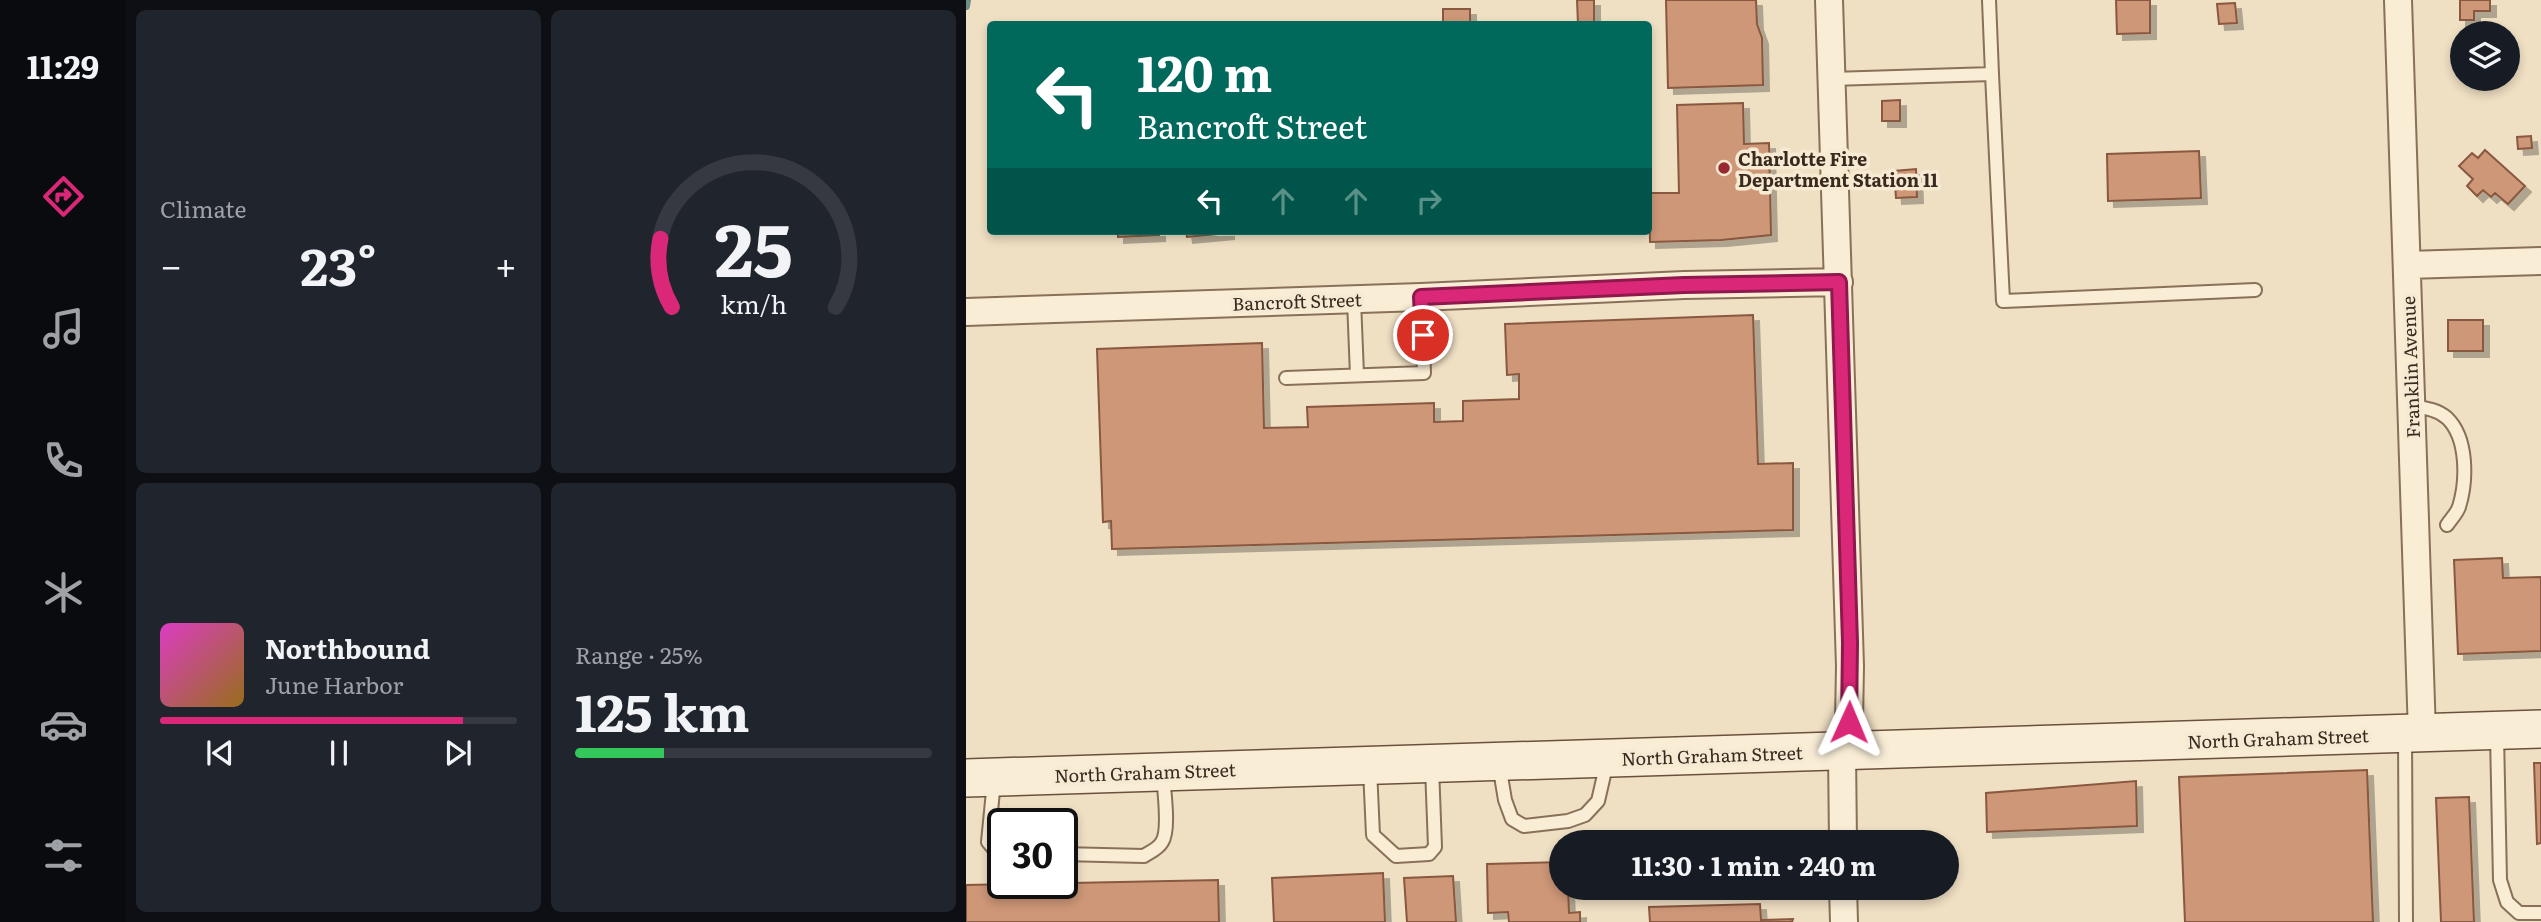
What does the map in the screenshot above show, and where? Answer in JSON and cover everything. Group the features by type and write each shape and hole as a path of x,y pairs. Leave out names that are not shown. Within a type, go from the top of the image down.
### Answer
{"main road":[{"name":"North Graham Street","path":"980,778 2541,729"}],"street":[{"path":"1829,0 1850,666 1849,722 1842,752 1843,830"},
{"name":"Franklin Avenue","path":"2398,0 2412,406 2414,734"},
{"path":"2407,265 2541,261"},
{"name":"Bancroft Street","path":"966,312 1354,300 1684,285 1839,282"},
{"path":"1843,900 1844,922"}],"lane":[{"path":"1989,0 2003,301 2255,289"},
{"path":"1832,79 1992,74"},
{"path":"1286,378 1424,373 1421,297"},
{"path":"1354,300 1357,375"},
{"path":"2412,406 2435,411 2446,417 2462,448 2464,481 2458,509 2447,525"},
{"path":"2497,731 2500,880 2507,902 2519,913 2541,913"},
{"path":"2406,922 2414,734"},
{"path":"1498,761 1505,800 1512,819 1524,826 1568,821 1585,815 1598,801 1608,758"},
{"path":"1370,765 1373,835 1396,856 1429,853 1436,847 1432,762"},
{"path":"1078,854 1144,856 1161,844 1165,834 1163,771"},
{"path":"980,778 987,834"}],"building":[{"path":"1577,0 1594,0 1594,21 1578,21"},
{"path":"1666,0 1756,0 1757,24 1762,38 1763,85 1668,88"},
{"path":"2116,0 2150,0 2150,33 2117,34"},
{"path":"2460,0 2490,0 2490,11 2474,11 2474,20 2460,20"},
{"path":"2235,3 2237,23 2219,24 2217,4"},
{"path":"1443,9 1470,9 1470,21 1443,21"},
{"path":"1900,100 1900,121 1882,121 1882,101"},
{"name":"Charlotte Fire Department Station 11","path":"1743,103 1744,144 1769,143 1771,235 1721,240 1650,242 1652,193 1679,193 1677,105"},
{"path":"2531,136 2532,148 2518,149 2517,137"},
{"path":"2485,150 2525,186 2508,204 2495,193 2491,197 2483,190 2477,196 2467,186 2473,179 2459,166 2472,153 2478,158"},
{"path":"2199,151 2201,198 2108,201 2107,154"},
{"path":"1916,169 1917,197 1896,198 1894,171"},
{"path":"1118,235 1159,235 1118,237"},
{"path":"1753,315 1758,464 1793,463 1793,530 1112,549 1111,521 1103,522 1097,349 1262,343 1264,428 1308,427 1307,407 1434,403 1434,422 1463,421 1463,401 1519,399 1519,374 1507,375 1505,324"},
{"path":"2448,320 2483,320 2483,351 2448,351"},
{"path":"2502,558 2503,578 2541,577 2541,651 2458,654 2454,560"},
{"path":"2534,763 2541,763 2541,843 2537,844"},
{"path":"2367,770 2373,922 2185,922 2179,777"},
{"path":"2136,781 2137,826 1987,832 1986,793"},
{"path":"2469,797 2474,922 2441,922 2436,798"},
{"path":"1549,862 1549,900 1568,900 1569,913 1580,912 1580,922 1509,922 1508,912 1488,913 1487,864"},
{"path":"1383,873 1385,922 1274,922 1272,878"},
{"path":"1453,876 1456,922 1407,922 1404,878"},
{"path":"1218,880 1219,922 966,922 966,885 987,885 987,899 1078,899 1078,883"},
{"path":"1760,904 1761,920 1793,919 1792,922 1650,922 1649,907"}],"waterway":[{"path":"966,6 967,0"}],"place":[{"name":"Charlotte Fire Department Station 11","path":"1724,168"}],"route":[{"path":"1423,335 1421,297 1684,285 1839,282 1850,643 1849,722"}]}
